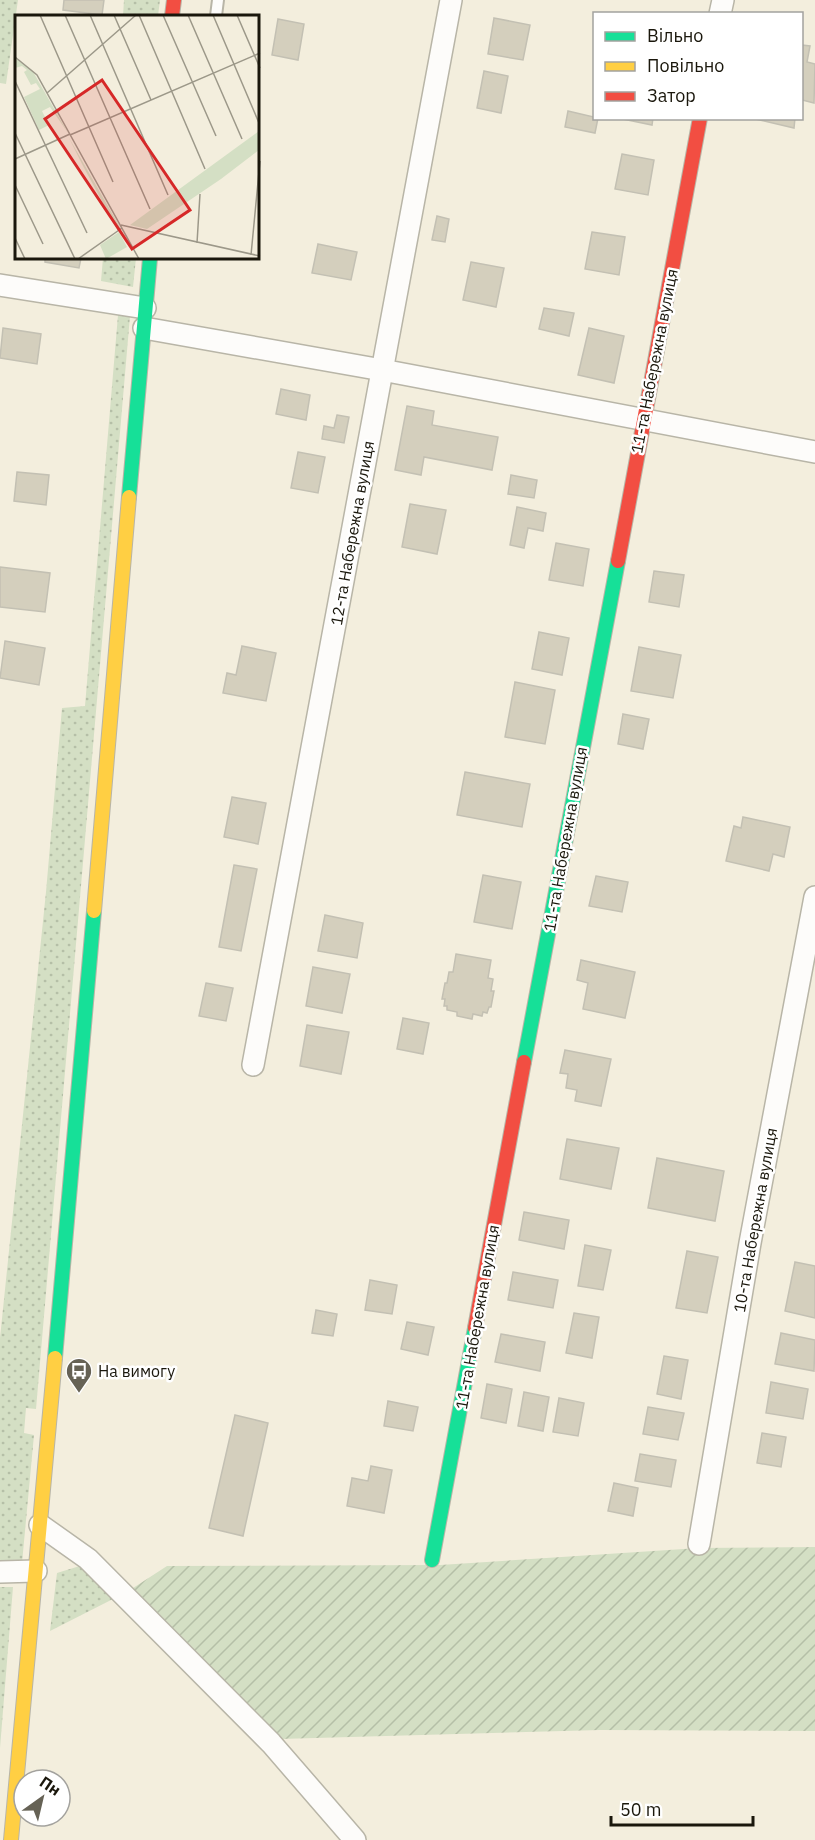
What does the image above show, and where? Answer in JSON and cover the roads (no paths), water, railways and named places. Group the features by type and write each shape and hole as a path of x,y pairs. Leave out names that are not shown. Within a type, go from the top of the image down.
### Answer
{"street":[{"path":"172,15 174,0"},
{"name":"12-та Набережна вулиця","path":"253,1065 451,0"},
{"name":"11-та Набережна вулиця","path":"432,1560 700,120"},
{"path":"11,1840 150,260"},
{"path":"0,285 382,370 815,452"},
{"name":"10-та Набережна вулиця","path":"699,1544 750,1243 815,897"},
{"path":"40,1525 88,1559 271,1743 355,1840"},
{"path":"0,1572 36,1571"}],"lane":[{"path":"216,15 218,0"}],"place":[{"name":"На вимогу","path":"79,1394"}]}
